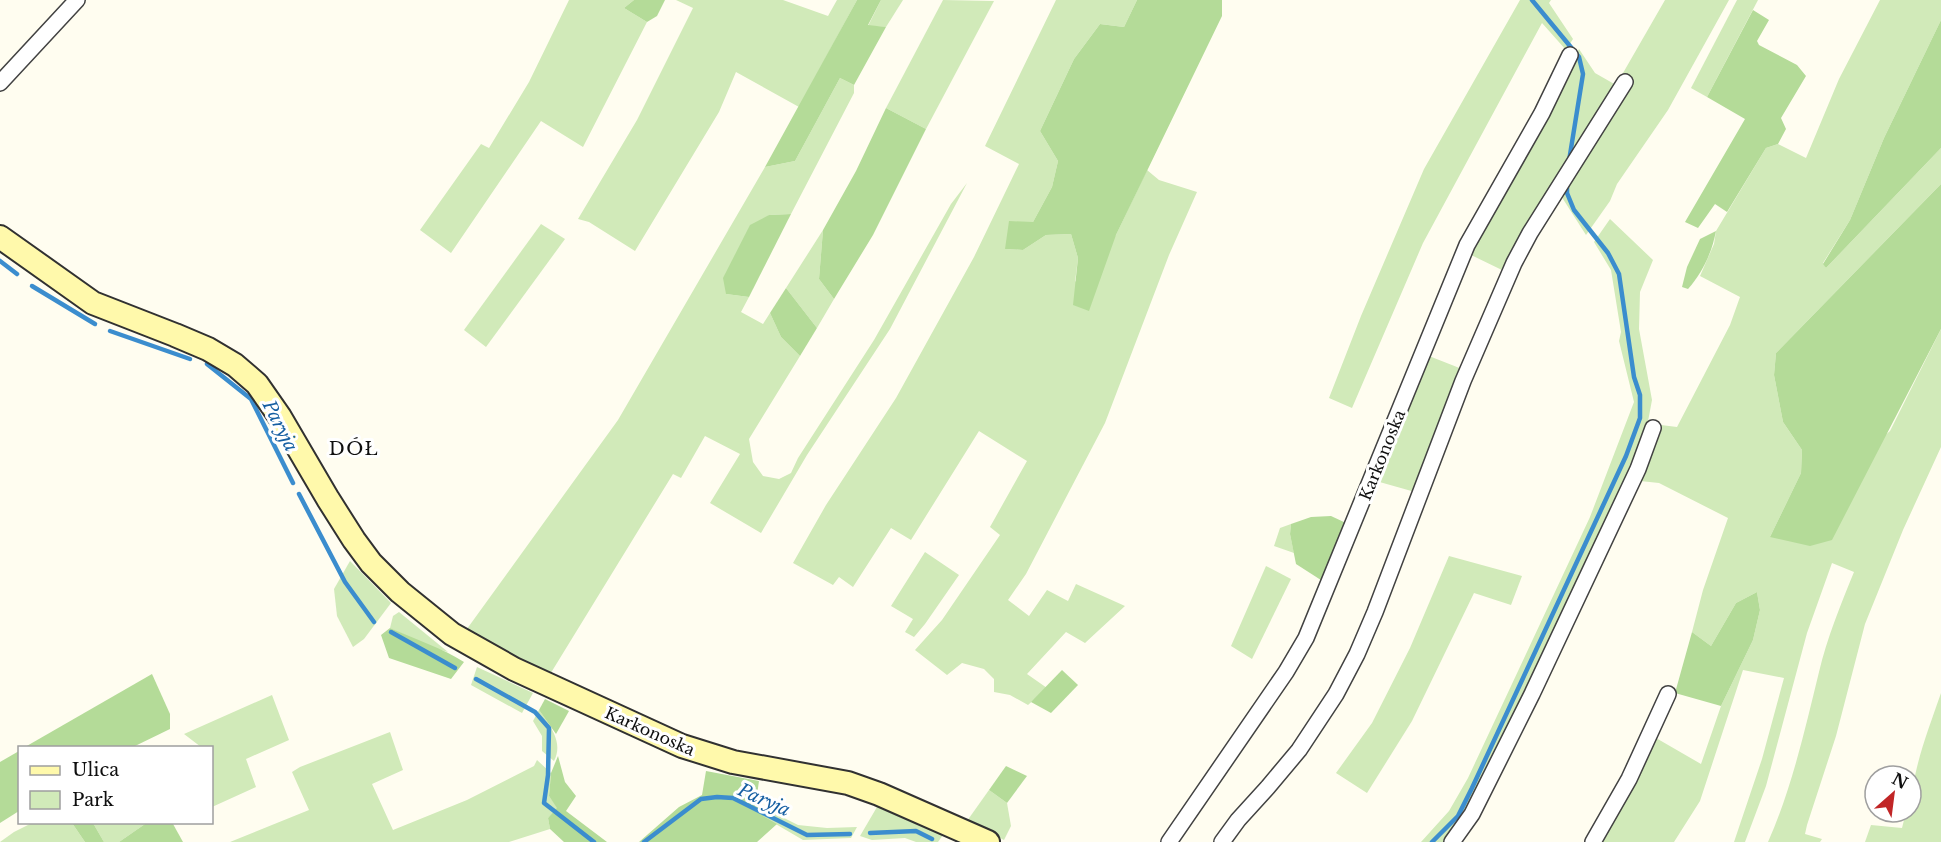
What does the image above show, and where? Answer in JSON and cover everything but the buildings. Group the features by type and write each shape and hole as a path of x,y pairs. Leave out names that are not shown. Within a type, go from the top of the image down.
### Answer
{"street":[{"path":"0,83 77,0"},
{"name":"Karkonoska","path":"1169,842 1274,690 1306,638 1467,245 1542,112 1570,55"},
{"path":"1222,842 1238,820 1299,750 1336,694 1376,612 1463,381 1514,263 1530,233 1625,82"},
{"name":"Karkonoska","path":"0,237 93,303 208,349 242,371 262,391 280,417 354,540 386,577 423,612 452,634 514,669 658,736 733,762 848,783 879,794 988,842"},
{"path":"1452,842 1472,814 1537,684 1638,469 1653,428"},
{"path":"1593,842 1629,778 1668,694"}],"green space":[{"path":"569,0 634,0 624,8 647,22 583,147 541,121 451,253 420,230 481,144 489,148 529,82"},
{"path":"634,0 665,0 657,16 647,22 624,8"},
{"path":"676,0 783,0 828,16 837,0 857,0 799,107 736,72 719,112 635,251 589,222 578,219 637,120 693,8"},
{"path":"857,0 881,0 868,25 886,27 854,85 840,78 795,161 765,167"},
{"path":"881,0 903,0 886,27 868,26"},
{"path":"943,0 994,1 926,129 886,108"},
{"path":"1056,0 1137,0 1124,27 1100,24 1074,59 1040,131 1058,161 1052,187 1033,222 1005,249 1023,250 1046,235 1071,234 1078,258 1075,282 1116,235 1147,170 1159,180 1197,192 1169,255 1105,423 1026,574 1008,600 1029,616 1047,590 1068,601 1076,584 1125,606 1085,643 1066,632 1027,674 1047,688 1028,705 1010,695 994,692 994,679 984,669 962,663 947,675 915,650 942,620 1000,535 990,527 1027,461 979,431 911,540 891,528 853,587 839,577 833,585 793,563 826,505 896,398 974,257 1019,164 985,146"},
{"path":"1137,0 1222,0 1222,16 1116,235 1089,311 1073,305 1078,258 1071,234 1046,235 1023,250 1005,249 1009,221 1033,222 1052,187 1058,161 1040,131 1074,59 1100,24 1124,27"},
{"path":"1520,0 1551,0 1549,3 1573,39 1566,50 1542,23 1423,243 1352,408 1329,398 1361,316 1424,169"},
{"path":"1665,0 1729,0 1668,110 1617,184 1610,201 1586,235 1563,199 1562,190 1632,80 1623,73"},
{"path":"1737,0 1758,0 1707,97 1691,88"},
{"path":"1880,0 1941,0 1941,20 1884,138 1850,220 1823,263 1826,268 1941,148 1941,184 1776,353 1774,375 1783,422 1802,450 1801,473 1770,537 1890,431 1941,329 1941,447 1903,530 1865,624 1836,736 1805,834 1822,839 1820,842 1768,842 1791,780 1826,647 1854,572 1832,563 1807,633 1766,786 1745,842 1734,842 1762,759 1784,678 1743,670 1700,801 1674,842 1603,842 1629,795 1656,738 1701,764 1721,706 1753,640 1760,610 1757,592 1736,603 1711,646 1692,632 1703,590 1728,518 1659,483 1640,481 1651,445 1661,425 1677,427 1730,325 1740,297 1700,276 1714,244 1716,231 1766,148 1778,144 1806,158 1839,79"},
{"path":"1753,10 1769,20 1757,41 1759,45 1797,65 1806,76 1781,118 1786,129 1778,144 1766,148 1727,212 1715,204 1698,228 1685,222 1745,119 1707,97"},
{"path":"1941,20 1941,148 1826,268 1823,264 1850,220 1884,138"},
{"path":"1579,49 1595,73 1616,85 1504,271 1469,254"},
{"path":"840,78 854,85 854,93 791,214 769,215 726,294 749,297 741,312 763,324 770,313 781,337 800,356 749,439 753,462 763,476 779,479 791,473 798,458 874,340 951,204 967,183 890,329 807,455 761,533 710,503 740,454 705,436 681,478 673,474 549,676 464,633 618,420 765,167 795,161"},
{"path":"886,108 926,129 873,235 834,299 819,279 823,230 856,171"},
{"path":"1941,184 1941,329 1832,540 1810,546 1770,537 1801,473 1802,450 1783,422 1774,375 1776,353"},
{"path":"791,214 749,297 726,294 723,278 750,225 769,215"},
{"path":"1610,219 1653,260 1640,292 1639,329 1652,400 1646,432 1620,500 1464,820 1444,842 1421,842 1449,811 1468,778 1590,517 1634,402 1619,341 1621,332 1611,270 1594,242"},
{"path":"541,224 565,239 486,347 464,330"},
{"path":"823,230 819,279 834,299 817,328 786,288"},
{"path":"1716,231 1702,269 1688,289 1682,287 1687,267 1700,239"},
{"path":"786,288 817,328 800,356 781,337 770,313"},
{"path":"1429,356 1462,369 1415,492 1376,481"},
{"path":"1331,516 1346,523 1324,582 1296,564 1290,534 1291,524 1311,517"},
{"path":"1291,524 1290,534 1294,553 1274,546 1280,528"},
{"path":"925,552 959,575 914,637 905,632 913,619 891,606"},
{"path":"1449,556 1522,576 1511,605 1474,593 1412,721 1367,793 1336,773 1372,723 1410,648"},
{"path":"350,561 391,603 364,639 353,647 337,616 334,589"},
{"path":"1266,566 1291,579 1252,659 1231,646"},
{"path":"1757,592 1760,610 1753,640 1721,706 1675,693 1692,632 1711,646 1736,603"},
{"path":"399,612 448,652 433,648 390,628 393,616"},
{"path":"390,628 438,648 464,662 451,679 389,658 381,635"},
{"path":"477,667 533,693 522,713 471,685"},
{"path":"1062,670 1078,685 1051,713 1031,702"},
{"path":"152,674 170,714 170,729 135,746 27,746"},
{"path":"1941,693 1941,842 1865,842 1871,825 1902,828 1903,824 1923,824 1923,764 1918,764"},
{"path":"272,695 289,740 246,759 256,787 213,807 213,746 200,746 184,734"},
{"path":"545,699 569,711 556,734 539,710"},
{"path":"539,710 557,741 557,754 554,761 542,751 542,736 533,721"},
{"path":"390,732 403,770 372,784 393,830 467,800 534,766 537,760 551,773 549,796 558,808 548,818 550,829 509,842 230,842 309,810 292,772"},
{"path":"18,752 18,812 0,823 0,762"},
{"path":"558,756 565,782 576,796 566,811 607,842 564,842 550,829 548,818 557,808 549,796 551,773"},
{"path":"1006,766 1027,776 1007,803 989,790"},
{"path":"706,771 759,781 756,802 766,809 763,816 777,824 757,842 639,842 679,807 702,795"},
{"path":"989,790 1007,803 1011,826 1004,840 967,821"},
{"path":"877,807 943,835 938,842 916,842 905,838 872,840 860,836"},
{"path":"766,809 798,825 827,828 857,827 851,838 803,840 762,816"},
{"path":"30,824 73,824 85,842 0,842"},
{"path":"73,824 94,824 104,842 85,842"},
{"path":"94,824 145,824 119,842 104,842"},
{"path":"145,824 173,824 183,842 119,842"}],"waterway":[{"path":"1532,0 1579,57 1583,74 1569,161"},
{"path":"1432,842 1458,816 1472,788 1626,456 1640,418 1640,395 1634,377 1619,274 1608,253 1574,210 1567,193 1567,185"},
{"name":"Paryja","path":"0,261 17,274"},
{"name":"Paryja","path":"32,286 95,324"},
{"name":"Paryja","path":"110,331 190,359"},
{"name":"Paryja","path":"207,364 251,399 293,483"},
{"name":"Paryja","path":"299,494 345,582 374,622"},
{"name":"Paryja","path":"391,632 455,668"},
{"name":"Paryja","path":"476,679 535,712 549,728 548,775 544,803 594,842"},
{"name":"Paryja","path":"644,842 701,799 717,797 733,798 807,835 850,834"},
{"name":"Paryja","path":"870,833 916,831 932,839"}],"district":[{"name":"DÓŁ","path":"354,449"}]}
